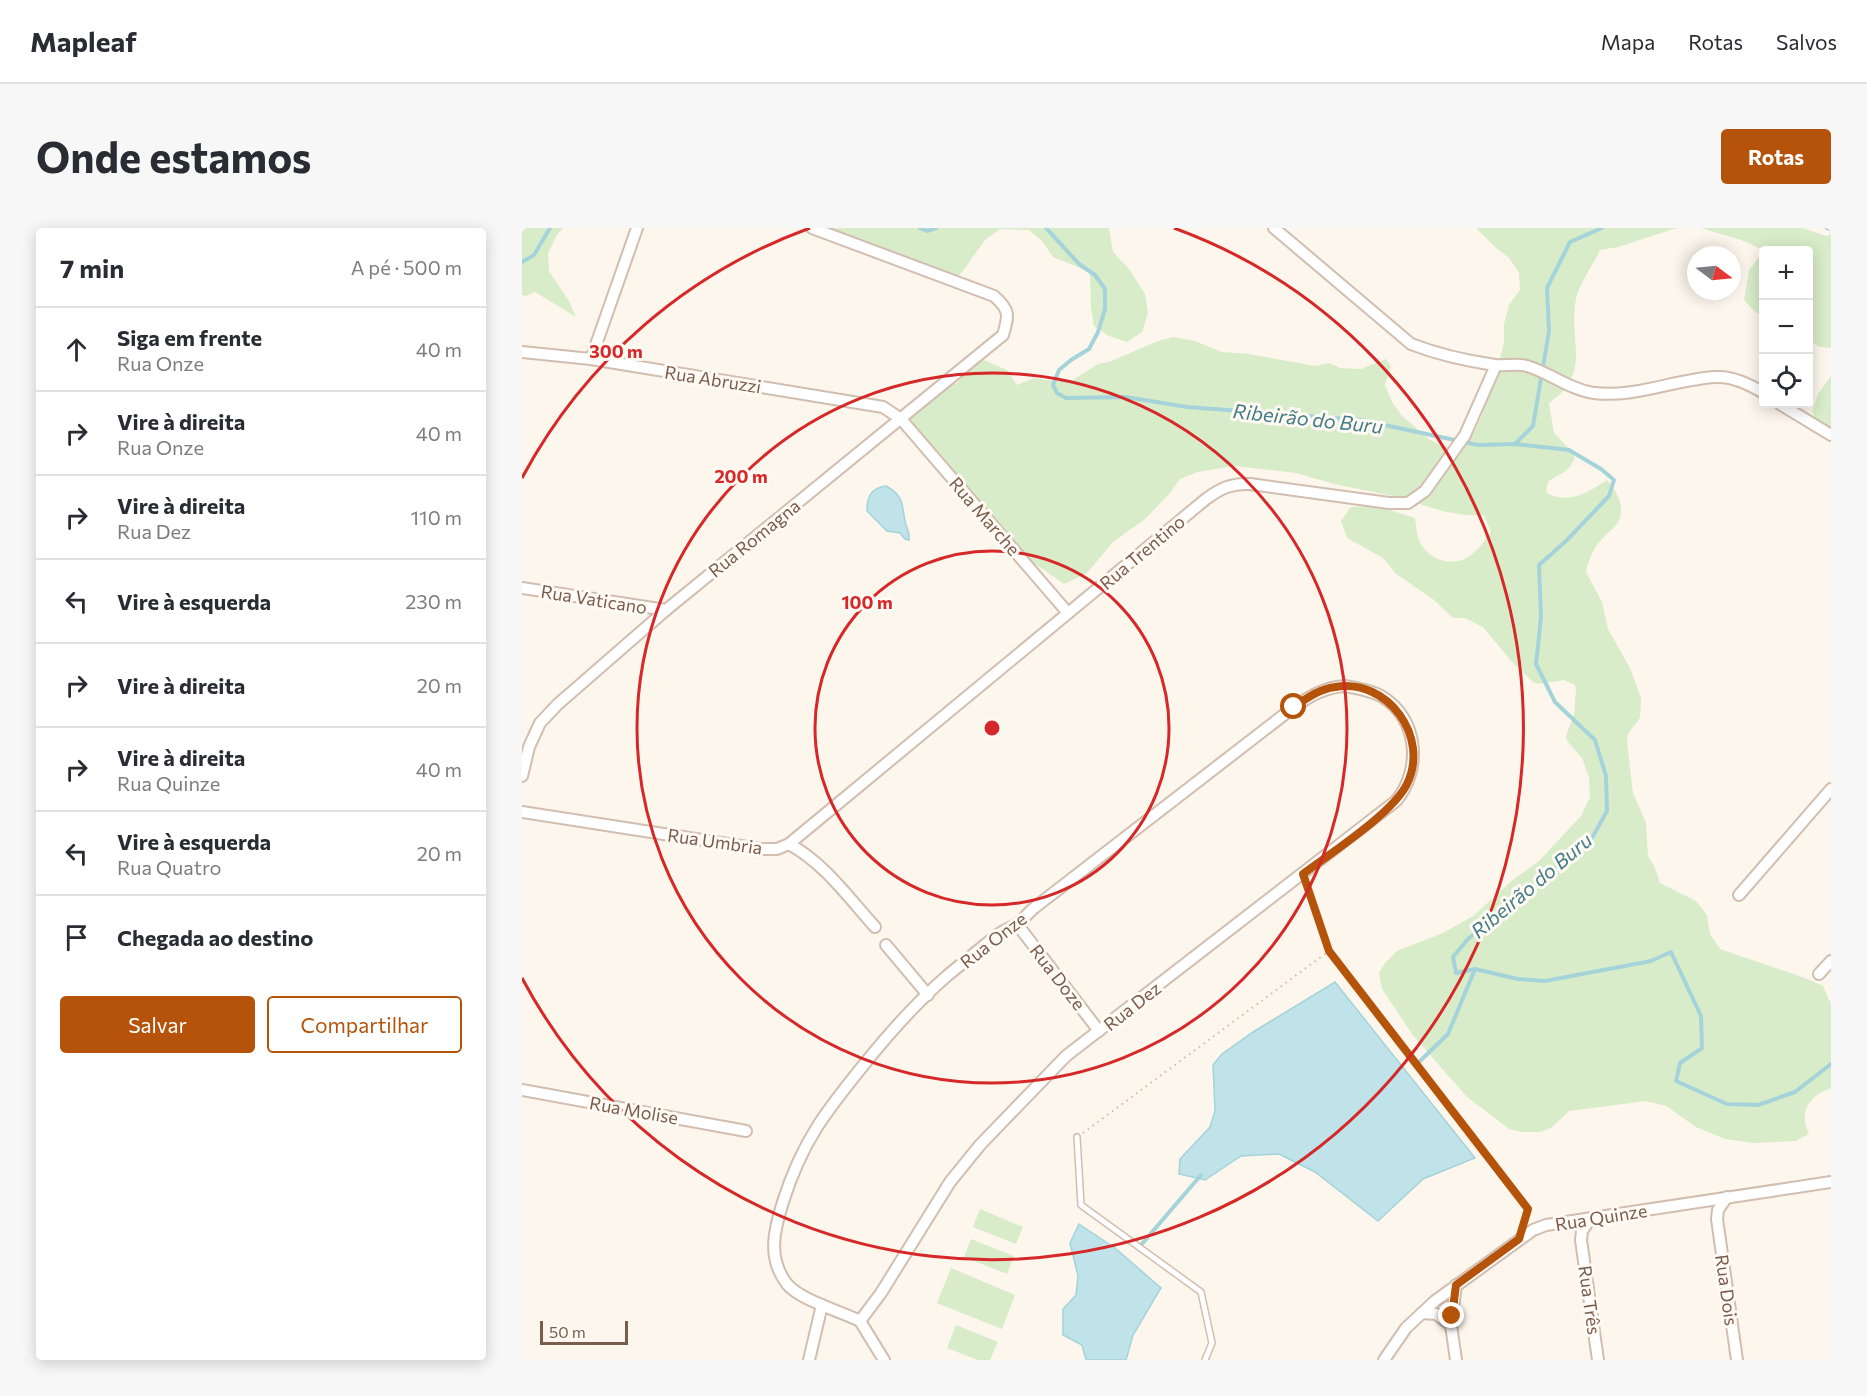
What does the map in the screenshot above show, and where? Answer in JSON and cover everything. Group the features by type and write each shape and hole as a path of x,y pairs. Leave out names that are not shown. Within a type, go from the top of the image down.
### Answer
{"street":[{"path":"591,359 638,228"},
{"name":"Rua Romagna","path":"522,776 529,747 540,723 558,704 666,610 1004,335 1008,318 1005,305 994,296 812,228"},
{"path":"1274,228 1411,344 1431,351 1496,365 1523,365 1594,393 1627,393 1718,377 1740,381 1759,390"},
{"name":"Rua Abruzzi","path":"522,352 591,359 883,407 901,418"},
{"name":"Rua Trentino","path":"789,844 1222,487 1237,483 1250,484 1389,503 1408,503 1425,491 1465,435 1496,365"},
{"path":"1787,408 1831,435"},
{"name":"Rua Marche","path":"901,418 1068,613"},
{"name":"Rua Vaticano","path":"522,588 666,610"},
{"name":"Rua Onze","path":"860,1321 804,1297 789,1287 776,1263 773,1246 776,1227 792,1174 804,1147 825,1113 888,1035 945,977 997,935 1017,924 1034,908 1312,695 1335,687 1356,688 1381,696 1405,721"},
{"name":"Rua Dez","path":"860,1321 881,1293 950,1182 980,1145 1066,1056 1388,808 1402,794 1410,778 1414,759 1411,737 1405,721"},
{"path":"1739,894 1831,789"},
{"name":"Rua Umbria","path":"522,812 760,849 777,849 789,844 819,865 875,927"},
{"name":"Rua Doze","path":"1017,924 1099,1031"},
{"path":"886,945 928,995"},
{"path":"1819,974 1831,962"},
{"name":"Rua Molise","path":"522,1090 746,1131"},
{"name":"Rua Quinze","path":"1384,1360 1406,1328 1422,1313 1456,1285 1533,1230 1561,1222 1831,1182"},
{"path":"1717,1219 1718,1210 1727,1197"},
{"path":"1697,1202 1706,1206 1717,1219"},
{"name":"Rua Três","path":"1590,1218 1582,1231 1581,1240 1598,1360"},
{"name":"Rua Dois","path":"1717,1219 1737,1360"},
{"name":"Rua Três","path":"1561,1222 1581,1240"},
{"path":"1456,1285 1451,1325 1456,1360"},
{"path":"809,1360 822,1305"},
{"path":"1422,1313 1436,1314 1451,1325"},
{"path":"860,1321 884,1360"}],"lane":[{"path":"1077,1137 1081,1204 1201,1292 1212,1343 1205,1360"}],"path":[{"path":"1303,874 1329,951 1528,1209 1519,1239"},
{"path":"1077,1137 1329,951"}],"green space":[{"path":"522,228 563,228 548,253 549,271 569,301 576,317 535,292 526,296 522,295"},
{"path":"816,228 1109,228 1113,252 1129,269 1145,294 1148,313 1142,332 1127,342 1109,336 1094,326 1090,272 1053,257 1043,242 1029,230 1000,229 985,240 950,285 939,277"},
{"path":"1476,228 1677,228 1618,247 1600,250 1582,284 1575,305 1576,358 1574,370 1562,392 1549,403 1554,433 1571,451 1575,459 1570,468 1550,480 1547,493 1563,498 1578,496 1607,480 1620,500 1620,518 1595,548 1586,572 1602,602 1608,629 1630,668 1641,698 1640,718 1628,734 1627,742 1633,793 1646,823 1648,856 1660,883 1696,901 1707,915 1710,934 1720,949 1823,986 1831,1004 1831,1088 1811,1100 1805,1112 1809,1134 1796,1141 1754,1143 1725,1139 1696,1127 1666,1106 1646,1101 1569,1111 1551,1128 1540,1132 1521,1132 1509,1129 1466,1096 1412,1034 1382,989 1379,973 1397,951 1443,933 1473,916 1515,878 1539,861 1581,816 1590,797 1589,777 1582,758 1567,741 1566,736 1574,714 1575,685 1564,680 1538,684 1533,682 1511,661 1483,627 1465,618 1453,618 1434,600 1395,573 1383,558 1347,538 1341,521 1351,507 1378,506 1415,518 1418,537 1425,550 1436,558 1450,562 1464,559 1472,554 1491,532 1484,515 1446,512 1393,496 1334,484 1296,473 1234,466 1197,472 1180,479 1144,520 1114,541 1086,574 1064,584 1031,561 977,510 907,422 929,402 938,384 956,384 969,370 984,360 1007,370 1017,385 1034,378 1071,381 1098,364 1109,362 1173,337 1195,341 1222,352 1249,354 1315,366 1329,363 1340,368 1361,369 1386,359 1391,366 1385,385 1392,402 1402,416 1430,440 1448,448 1457,442 1458,445 1473,435 1481,417 1495,380 1504,342 1504,324 1509,305 1520,290 1519,273 1509,258"},
{"path":"1701,228 1803,228 1826,236 1831,234 1831,348 1820,347 1813,343 1813,246 1759,246 1759,248"},
{"path":"1759,257 1759,314 1744,300 1749,270"},
{"path":"1831,376 1831,429 1819,424 1812,412 1818,394"},
{"path":"980,1209 1023,1227 1016,1244 973,1227"},
{"path":"971,1239 1014,1256 1007,1274 964,1257"},
{"path":"951,1268 1015,1295 1002,1329 937,1303"},
{"path":"956,1325 998,1342 990,1360 978,1360 947,1348"}],"water":[{"path":"886,486 900,498 909,540 900,533 887,531 867,511 868,501 873,491"},
{"path":"1335,982 1475,1158 1423,1179 1378,1221 1315,1172 1279,1154 1241,1156 1205,1180 1179,1174 1180,1159 1210,1127 1215,1111 1213,1065 1222,1054 1253,1032"},
{"path":"1079,1224 1115,1248 1161,1288 1133,1335 1126,1360 1086,1360 1082,1345 1063,1335 1063,1309 1076,1295 1078,1276 1070,1243"}],"waterway":[{"name":"Ribeirão do Buru","path":"522,262 534,255 550,228"},
{"name":"Ribeirão do Buru","path":"920,228 927,231 936,228"},
{"name":"Ribeirão do Buru","path":"1046,228 1079,264 1095,275 1105,289 1105,309 1098,332 1089,349 1059,370 1053,385 1057,393 1066,398 1126,397 1187,407 1361,420 1478,445 1515,444 1569,450 1601,469 1614,480 1609,496 1566,541 1539,565 1541,617 1536,664 1555,702 1595,740 1606,776 1607,811 1592,838 1468,939 1453,957 1456,973 1475,969 1518,979 1545,981 1651,961 1671,952 1701,1016 1702,1048 1680,1063 1676,1081 1727,1104 1758,1105 1795,1092 1831,1064"},
{"path":"1515,444 1533,426 1549,331 1547,288 1570,242 1602,228"},
{"path":"1827,228 1831,229"},
{"path":"1420,1061 1448,1034 1475,969"},
{"path":"1141,1245 1201,1175"}],"route":[{"path":"1294,707 1324,690 1345,686 1356,688 1381,696 1389,702 1400,713 1411,737 1413,768 1402,794 1388,808 1303,874 1329,951 1528,1209 1527,1219 1519,1239 1456,1285 1452,1316"}]}
